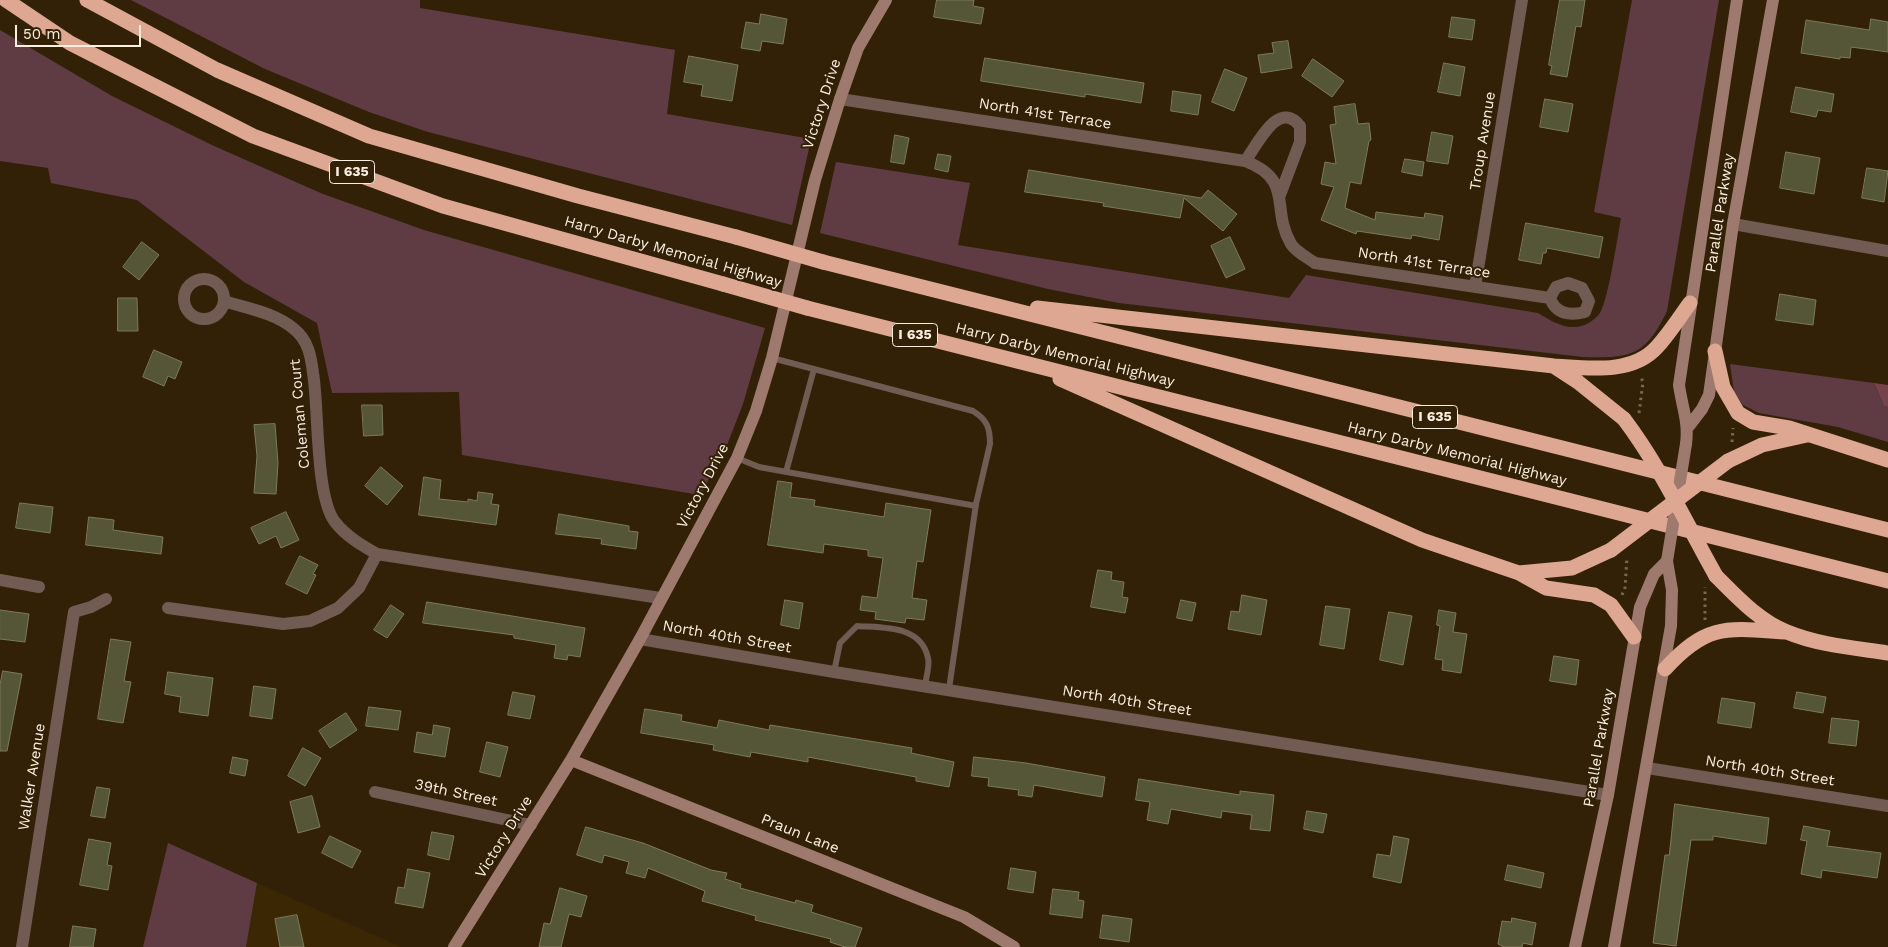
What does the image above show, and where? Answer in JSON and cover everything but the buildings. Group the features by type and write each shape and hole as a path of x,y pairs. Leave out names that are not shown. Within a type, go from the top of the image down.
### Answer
{"highway":[{"name":"Harry Darby Memorial Highway","path":"6,0 70,44 253,136 443,206 807,308 1888,581"},
{"name":"Harry Darby Memorial Highway","path":"87,0 217,70 369,136 578,196 823,262 1888,530"},
{"path":"983,303 1554,366 1600,368 1633,363 1656,348 1690,303"},
{"path":"1715,351 1723,387 1738,413 1753,422 1789,428 1888,460"},
{"path":"1022,362 1422,540 1519,573 1546,588 1594,595 1611,605 1634,637"},
{"path":"1554,366 1630,419 1676,502 1711,578 1747,607 1786,632"},
{"path":"1519,573 1572,568 1619,552 1730,455 1809,434"},
{"path":"1665,669 1680,653 1709,633 1737,629 1786,632 1831,644 1888,653"}],"main road":[{"name":"Victory Drive","path":"454,947 571,760 640,639 660,598 737,458 756,411 772,358 815,180 840,99 858,48 886,0"},
{"name":"Parallel Parkway","path":"1689,426 1682,406 1679,385 1737,0"},
{"name":"Parallel Parkway","path":"1614,947 1665,669 1671,626 1672,590 1666,561 1689,426 1702,409 1709,395 1733,224 1772,0"},
{"name":"Parallel Parkway","path":"1576,947 1608,795 1640,607 1654,574 1666,561"},
{"name":"Praun Lane","path":"571,760 964,917 1014,947"}],"street":[{"name":"Troup Avenue","path":"1475,287 1522,0"},
{"name":"North 41st Terrace","path":"840,99 1245,161 1262,167 1274,179 1280,195 1283,226 1292,246 1316,263 1550,298"},
{"name":"North 41st Terrace","path":"1245,161 1268,125 1275,120 1286,118 1296,120 1300,126 1300,142 1280,195"},
{"path":"1733,224 1888,251"},
{"name":"Coleman Court","path":"224,301 274,317 294,329 310,350 316,392 323,494 334,521 354,541 377,554"},
{"path":"168,608 283,624 310,621 338,608 359,588 377,554"},
{"name":"North 40th Street","path":"377,554 660,598"},
{"path":"0,580 39,587"},
{"name":"Walker Avenue","path":"22,947 74,612 91,607 106,599"},
{"name":"North 40th Street","path":"640,639 834,672 1608,795"},
{"name":"North 40th Street","path":"1647,768 1888,806"},
{"name":"39th Street","path":"375,792 531,825"}],"lane":[{"path":"772,358 974,411 984,418 990,434 990,444 976,506 949,689"},
{"path":"786,472 814,369"},
{"path":"737,458 759,467 976,506"},
{"path":"834,672 840,643 857,626 900,629 920,640 929,660 925,685"}],"path":[{"path":"1630,419 1639,412 1643,382 1637,370"},
{"path":"1730,455 1734,423"},
{"path":"1619,552 1628,564 1625,588 1621,595"},
{"path":"1706,625 1704,618 1711,578"}],"shaded area":[{"path":"131,0 420,0 420,8 675,50 667,114 811,139 792,225 428,132 369,112 265,69"},
{"path":"1632,0 1719,0 1667,311 1651,338 1634,352 1624,355 1583,357 1119,303 1048,289 820,233 836,162 970,183 958,245 1289,298 1306,275 1538,313 1555,323 1569,327 1581,326 1595,319 1603,305 1610,281 1621,218 1594,212"},
{"path":"0,30 112,96 214,146 323,194 424,230 765,328 743,404 725,450 700,495 462,455 459,392 332,393 317,323 244,282 137,200 51,183 48,168 0,161"},
{"path":"1730,364 1874,383 1884,406 1888,407 1888,442 1838,427 1759,413 1743,405 1734,392"},
{"path":"1874,383 1888,385 1888,407 1884,406"},
{"path":"168,843 257,883 246,947 143,947"},
{"path":"257,883 401,947 246,947"}]}
